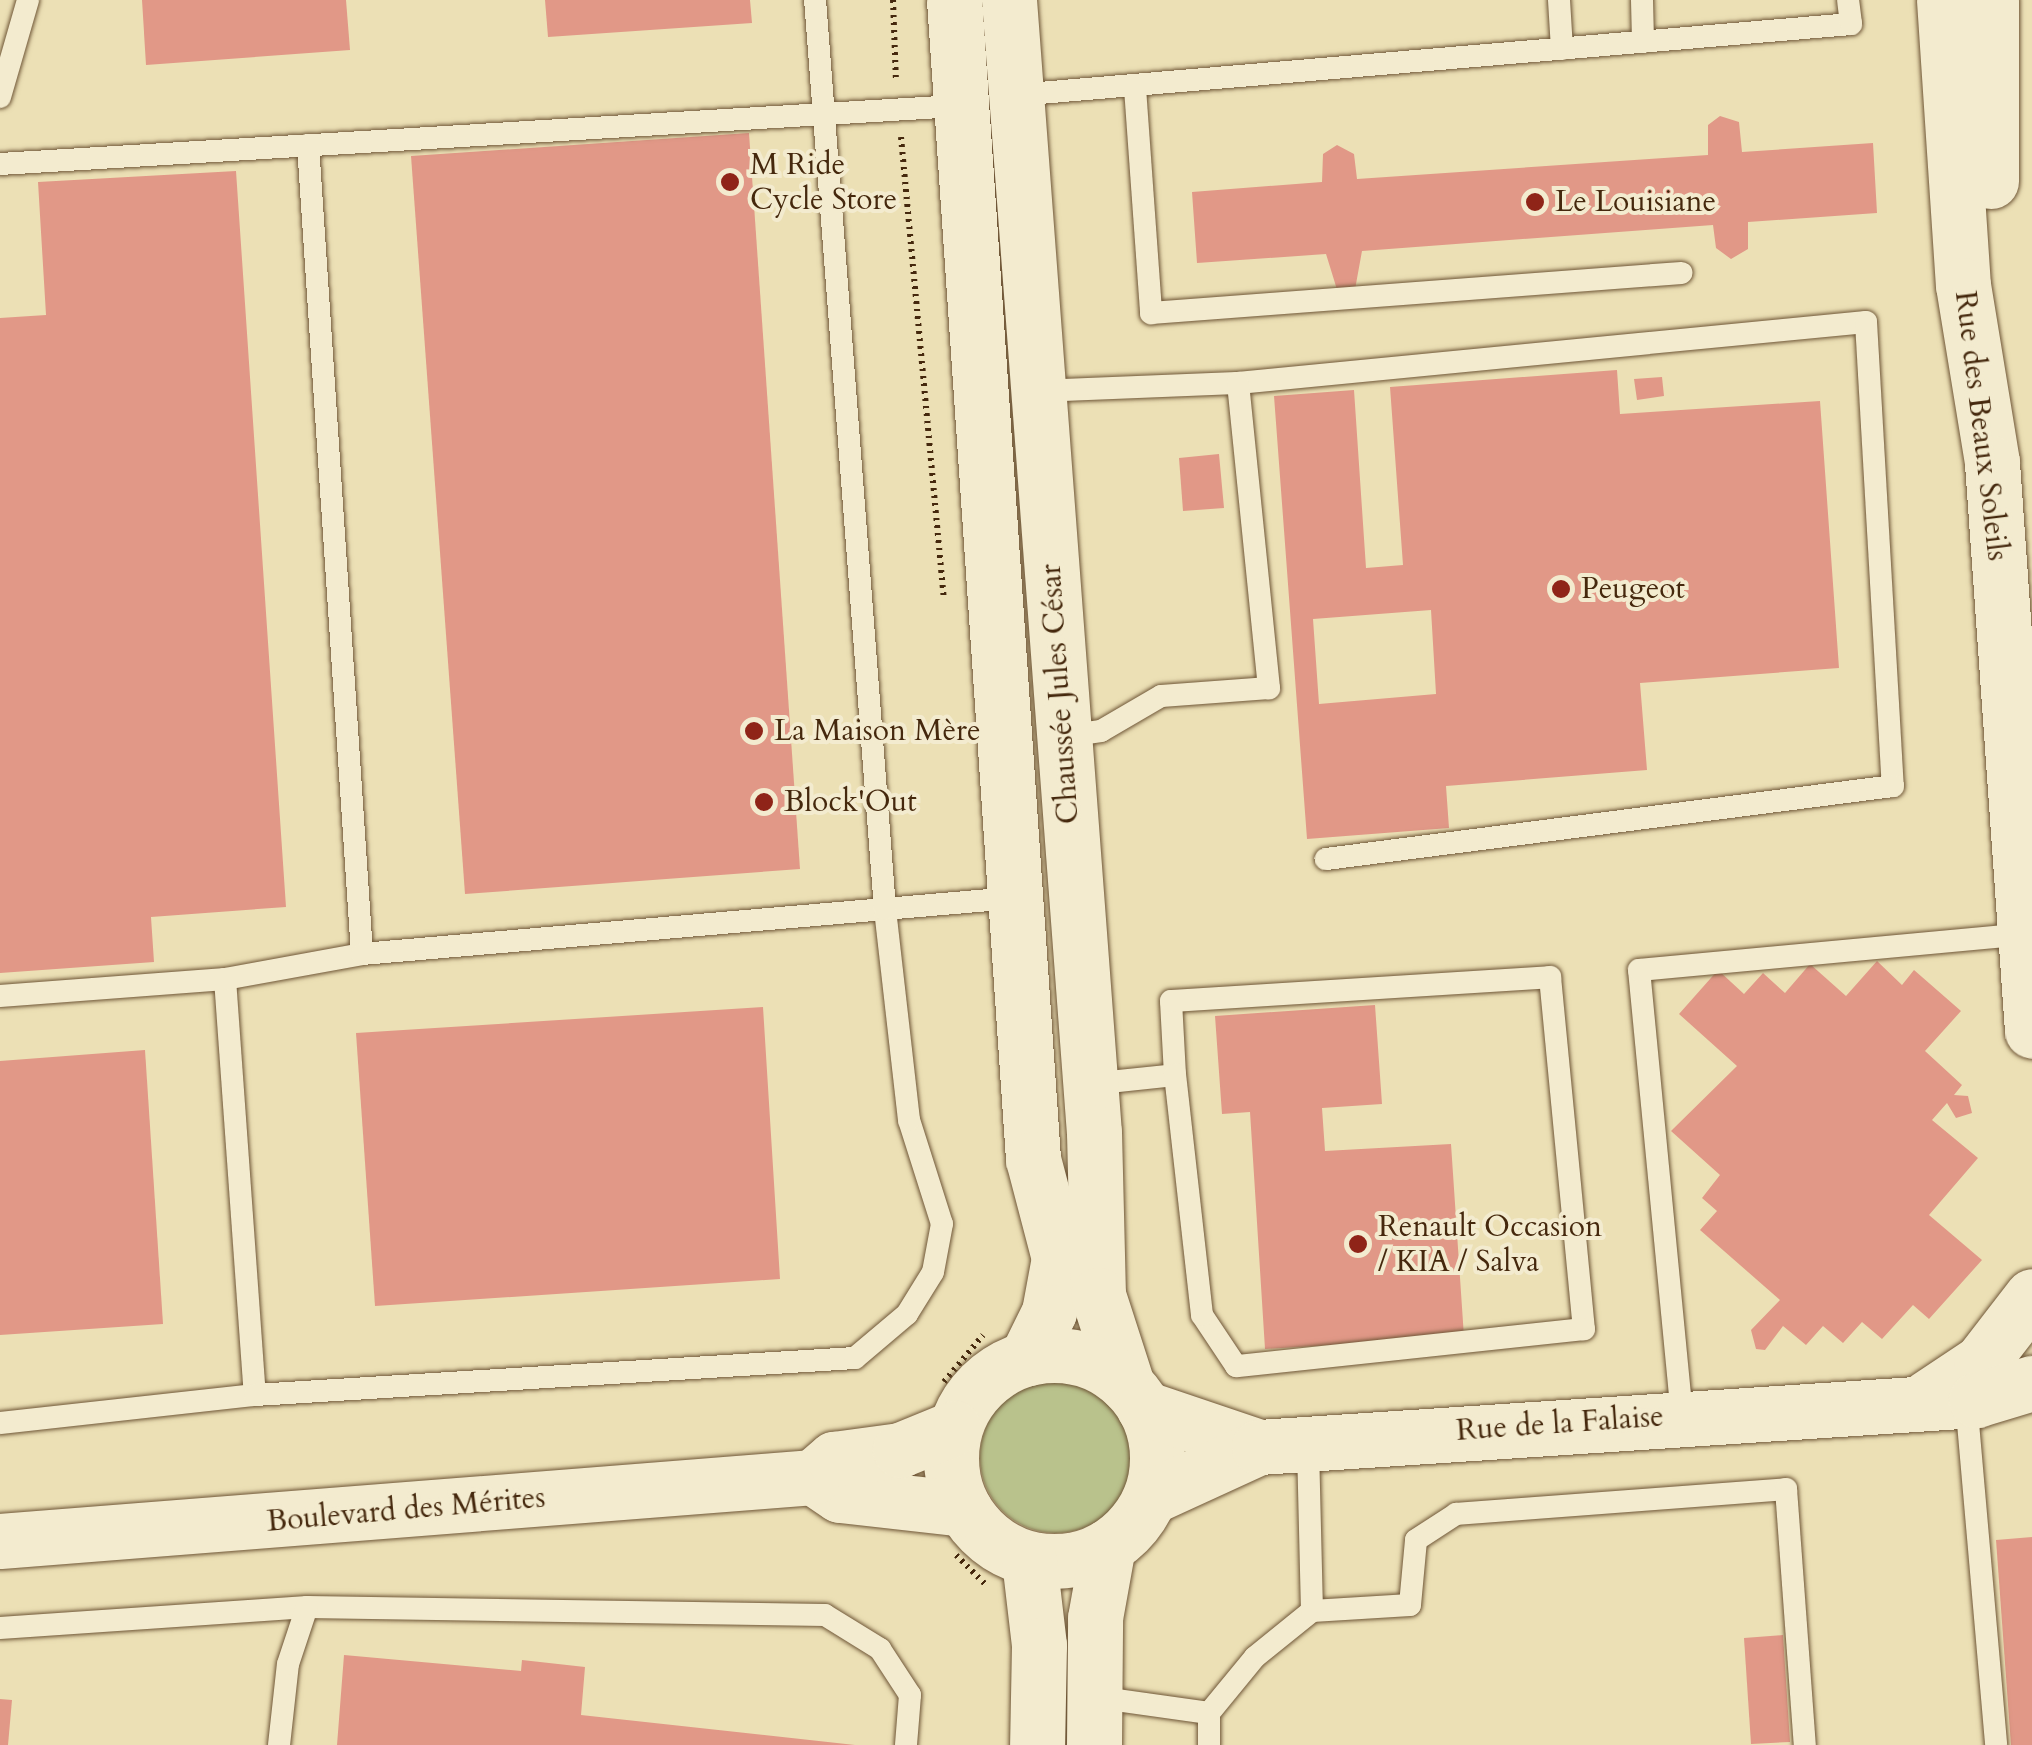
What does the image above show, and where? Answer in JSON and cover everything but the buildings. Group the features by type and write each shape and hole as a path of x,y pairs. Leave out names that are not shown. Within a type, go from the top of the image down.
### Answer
{"main road":[{"name":"Chaussée Jules César","path":"954,0 963,62 957,106 1033,1160 1059,1258 1049,1312 1026,1359"},
{"name":"Chaussée Jules César","path":"1009,0 1090,1084 1098,1295 1136,1396"},
{"name":"Rue des Beaux Soleils","path":"1944,0 1963,285 2020,548"},
{"name":"Rue des Beaux Soleils","path":"1991,0 1995,238 2020,548 2032,1031"},
{"path":"1946,1399 1992,1351 2032,1296"},
{"path":"1014,1580 1108,1546 1150,1497 1158,1452 1136,1396 1071,1356 1026,1359 981,1386 954,1428 957,1529 994,1542 1014,1580 1039,1645 1037,1745"},
{"path":"1946,1399 2032,1383"},
{"name":"Rue de la Falaise","path":"1136,1396 1284,1445"},
{"name":"Rue de la Falaise","path":"1150,1497 1284,1445 1946,1399"},
{"name":"Boulevard des Mérites","path":"813,1478 834,1459 900,1450 954,1428"},
{"name":"Boulevard des Mérites","path":"0,1540 813,1478 840,1495 957,1529"},
{"path":"1094,1721 1095,1618 1108,1546"}],"lane":[{"path":"0,97 28,0"},
{"path":"0,1423 254,1395 856,1358 907,1314 934,1272 942,1224 910,1120 885,909 814,0"},
{"path":"1559,0 1562,49"},
{"path":"1642,0 1644,42"},
{"path":"1016,95 1135,88 1850,24 1848,0"},
{"path":"1135,88 1151,313 1682,273"},
{"path":"0,164 957,106"},
{"path":"308,145 362,954"},
{"path":"1037,391 1238,383 1866,322 1893,786 1326,859"},
{"path":"1064,736 1101,731 1161,696 1268,688 1238,383"},
{"path":"0,996 225,979 362,954 1013,898"},
{"path":"1682,1416 1639,970 2028,933"},
{"path":"1550,977 1584,1329 1236,1366 1202,1314 1175,1075 1171,1001 1550,977"},
{"path":"225,979 254,1395"},
{"path":"1090,1084 1175,1075"},
{"path":"1946,1399 1996,1745"},
{"path":"1284,1445 1312,1611"},
{"path":"1209,1745 1209,1712 1255,1656 1312,1611 1410,1606 1416,1540 1456,1514 1786,1489 1805,1745"},
{"path":"0,1628 307,1607 825,1615 880,1650 910,1695 906,1745"},
{"path":"279,1745 288,1664 307,1607"},
{"path":"1094,1721 1209,1712"}],"path":[{"path":"893,0 897,112 944,606"},
{"path":"957,1529 1014,1580"}],"green space":[{"path":"1056,1381 1085,1386 1110,1403 1127,1428 1132,1457 1127,1486 1110,1511 1085,1528 1056,1533 1027,1528 1002,1511 985,1486 980,1457 985,1428 1002,1403 1027,1386"}],"place":[{"name":"M Ride Cycle Store","path":"730,182"},
{"name":"Le Louisiane","path":"1535,202"},
{"name":"Peugeot","path":"1561,589"},
{"name":"La Maison Mère","path":"754,731"},
{"name":"Block'Out","path":"764,802"},
{"name":"Renault Occasion / KIA / Salva","path":"1358,1244"}]}
